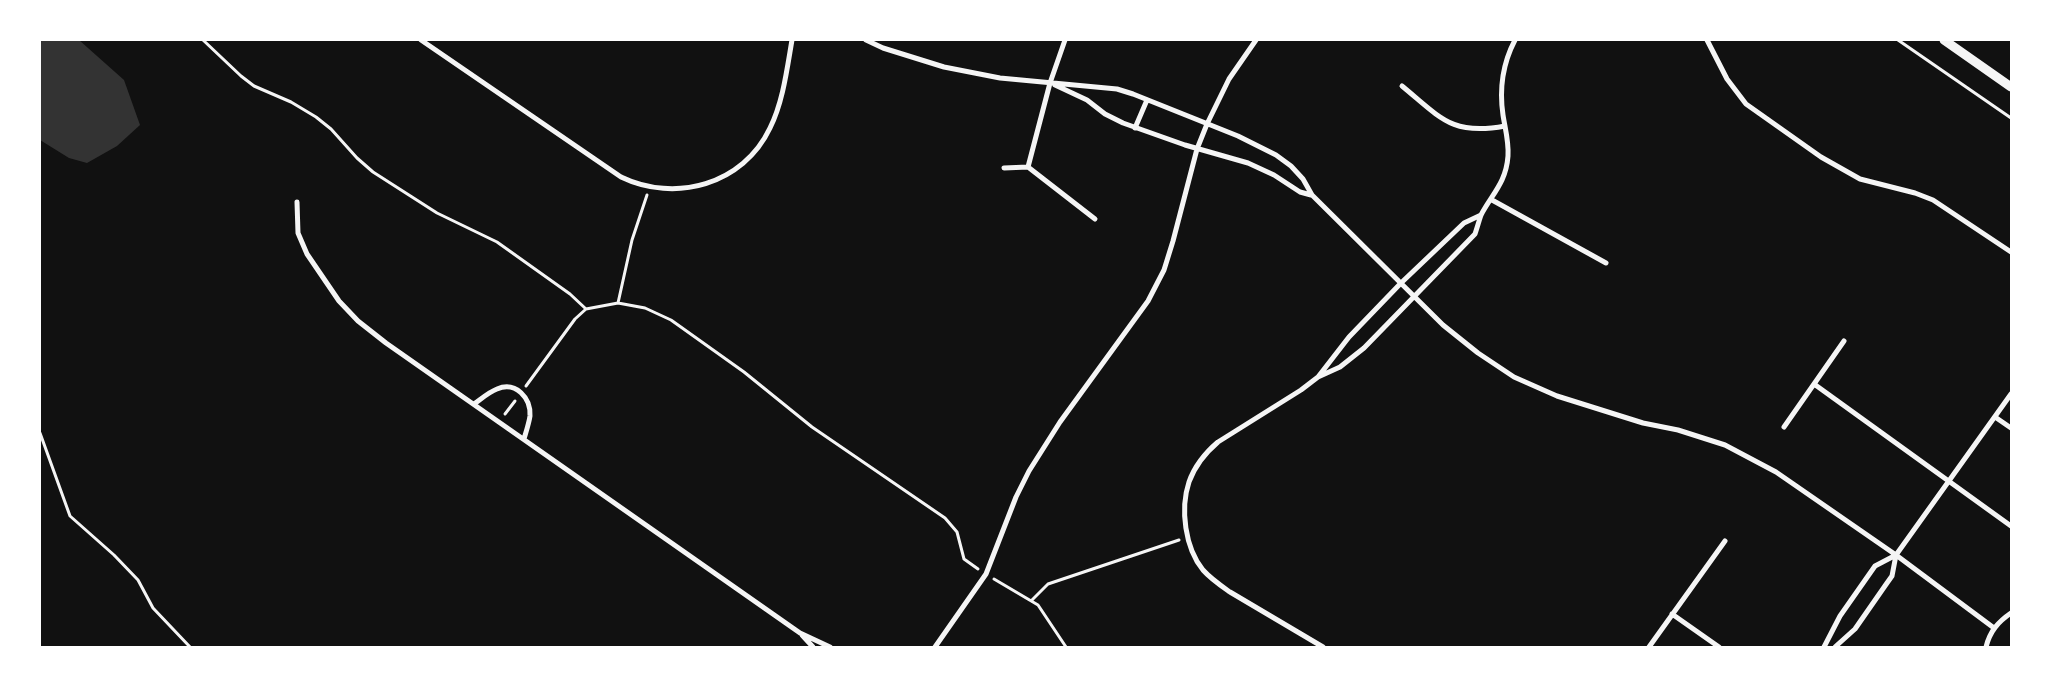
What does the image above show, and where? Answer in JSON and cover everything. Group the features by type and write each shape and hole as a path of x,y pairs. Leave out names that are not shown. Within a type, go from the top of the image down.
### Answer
{"street":[{"path":"421,40 621,177 648,186 669,190 688,189 729,174 750,156 762,142 774,120 792,40"},
{"path":"866,40 883,48 944,67 1000,78 1117,89 1257,145 1291,166 1303,179 1312,195 1461,340 1514,377 1557,396 1643,423 1678,430 1725,445 1776,472 1896,555 1994,628"},
{"path":"1028,167 1050,83 1065,40"},
{"path":"934,647 986,574 1028,471 1060,422 1148,301 1164,270 1174,241 1197,149 1207,124 1229,79 1256,40"},
{"path":"1318,377 1330,373 1350,360 1415,297 1475,234 1481,216 1492,200 1506,167 1508,143 1502,97 1502,79 1506,60 1516,40"},
{"path":"1707,40 1727,79 1746,104 1810,149 1842,171 1860,179 1915,193 1933,200 2011,252"},
{"path":"1944,40 2011,87"},
{"path":"1050,83 1087,100 1105,114 1135,128 1197,149 1248,163 1274,175 1300,192 1312,195"},
{"path":"1402,86 1436,114 1459,127 1480,130 1505,126"},
{"path":"1135,128 1147,100"},
{"path":"1004,168 1028,167 1096,219"},
{"path":"1492,200 1606,263"},
{"path":"297,202 298,233 307,254 339,301 358,321 386,343 800,633 814,647"},
{"path":"1323,647 1219,584 1204,570 1197,561 1188,537 1185,506 1189,482 1200,459 1218,442 1301,390 1318,377 1330,359 1349,337 1401,283 1464,223 1481,216"},
{"path":"1784,427 1844,341"},
{"path":"1814,384 2011,526"},
{"path":"474,404 498,388 508,387 522,392 527,400 530,415 524,439"},
{"path":"1835,647 1855,629 1892,576 1896,555 2011,394"},
{"path":"1995,417 2011,428"},
{"path":"1649,647 1725,540"},
{"path":"1824,647 1840,616 1876,566 1896,555"},
{"path":"1672,614 1719,647"},
{"path":"1986,647 1988,638 1994,628 2002,619 2011,614"},
{"path":"800,633 830,647"}],"path":[{"path":"203,40 254,86 291,102 316,117 331,129 356,158 373,172 437,213 497,242 570,294 586,309"},
{"path":"1898,40 2011,118"},
{"path":"618,303 632,240 647,197 648,186"},
{"path":"500,422 575,319 586,309 618,303 644,308 671,320 744,372 812,427 950,522 957,532 964,558 986,574 1032,600 1044,612 1066,647"},
{"path":"40,432 70,516 114,555 138,580 153,608 190,647"},
{"path":"1032,600 1044,587 1055,582 1188,537"}],"shaded area":[{"path":"40,40 79,40 124,80 140,125 117,146 87,163 69,158 40,140"}]}
